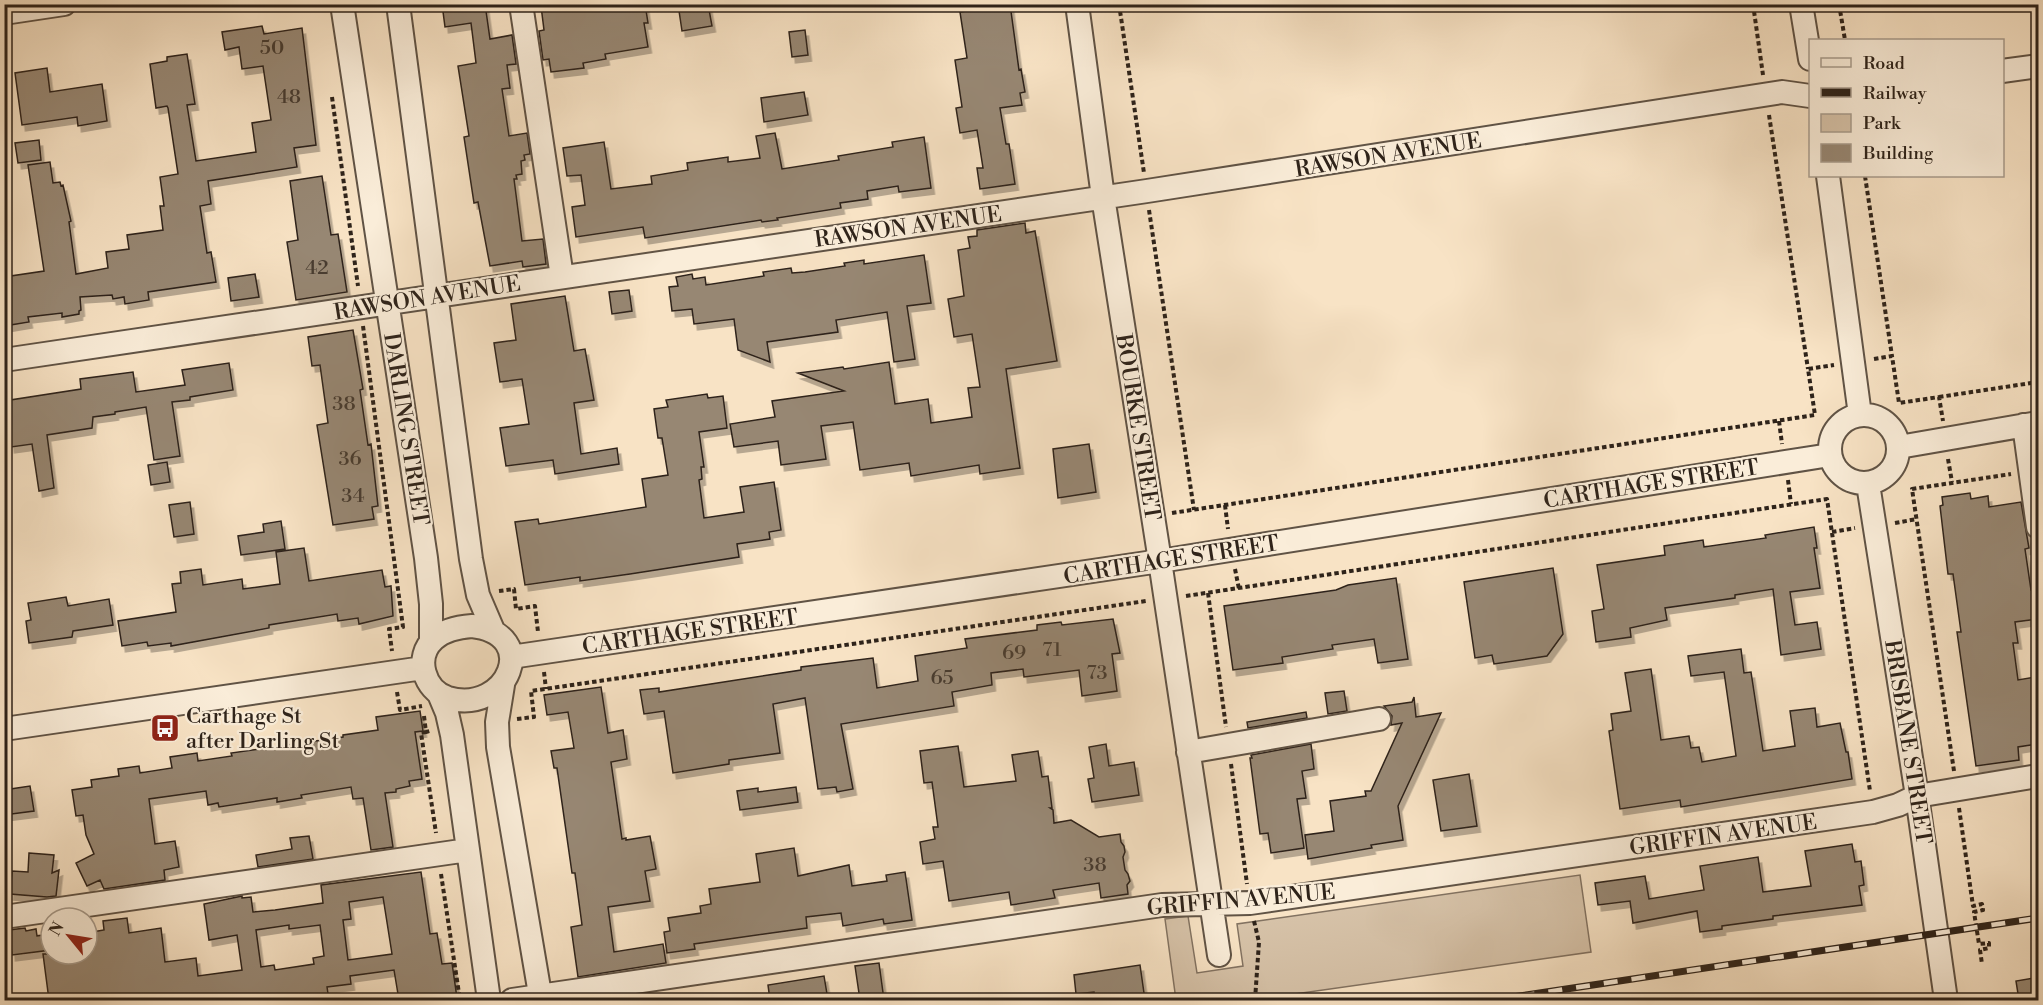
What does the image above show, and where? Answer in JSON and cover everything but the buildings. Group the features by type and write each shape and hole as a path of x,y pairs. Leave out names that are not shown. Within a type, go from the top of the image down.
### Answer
{"street":[{"path":"4,13 64,4"},
{"name":"DARLING STREET","path":"342,4 430,582 431,641"},
{"name":"DARLING STREET","path":"398,4 471,559 478,595 493,630"},
{"path":"520,4 561,277"},
{"name":"BOURKE STREET","path":"1077,4 1103,197 1219,956"},
{"path":"1801,4 1809,52"},
{"path":"2004,71 2038,66"},
{"name":"RAWSON AVENUE","path":"4,360 1147,191 1782,92 1809,96"},
{"path":"1828,177 1860,415"},
{"path":"1860,415 1871,415 1882,419 1890,426 1899,447 1894,467 1878,481 1868,483 1848,480 1839,474 1830,455 1833,434 1840,424 1860,415"},
{"path":"1899,447 2031,424 2030,471 2038,527"},
{"name":"CARTHAGE STREET","path":"511,657 1160,561 1830,455"},
{"name":"BRISBANE STREET","path":"1868,483 1946,1000"},
{"path":"489,1000 452,735 447,713 439,694 427,680 423,668 423,658 431,641 439,634 472,626 493,630 508,647 511,657 511,668 503,685 497,722 498,747 541,998"},
{"path":"4,729 423,668"},
{"path":"439,694 449,698 472,699 493,692 503,685"},
{"path":"1188,752 1379,719"},
{"name":"GRIFFIN AVENUE","path":"512,1000 541,998 1161,905 1250,903 1873,812 1899,805 1917,796 2038,776"},
{"path":"4,917 468,850"}],"path":[{"path":"1119,4 1194,510"},
{"path":"1153,516 1815,415 1753,4"},
{"path":"1839,4 1845,39"},
{"path":"331,87 358,286"},
{"path":"1865,177 1899,403 2038,382"},
{"path":"362,315 403,627 389,629 392,651"},
{"path":"1868,360 1892,356"},
{"path":"1808,369 1835,365"},
{"path":"1939,397 1943,424"},
{"path":"1779,421 1783,447"},
{"path":"1947,454 1952,482"},
{"path":"1955,781 1912,489 2030,471"},
{"path":"1788,480 1791,504"},
{"path":"1188,596 1827,499 1871,799"},
{"path":"1225,505 1227,520"},
{"path":"1891,523 1917,519"},
{"path":"1832,532 1858,528"},
{"path":"1235,566 1239,589"},
{"path":"496,591 514,589 516,609 535,606 538,631"},
{"path":"515,720 534,717 531,691 1140,602"},
{"path":"544,671 546,689"},
{"path":"397,692 400,710 422,706 426,732"},
{"path":"436,836 421,733 439,730"},
{"path":"1959,805 1973,906 1982,904 1983,910 1974,912 1979,944 1989,943 1989,948 1980,950 1982,964"},
{"path":"440,862 460,1000"},
{"path":"1254,921 1259,942 1254,1000"}],"green space":[{"path":"1580,875 1591,952 1252,1000 1176,1000 1165,919 1188,916 1197,973 1243,966 1237,924"}],"railway":[{"path":"1493,1000 2038,918"}],"place":[{"name":"Carthage St after Darling St","path":"165,728"}]}
